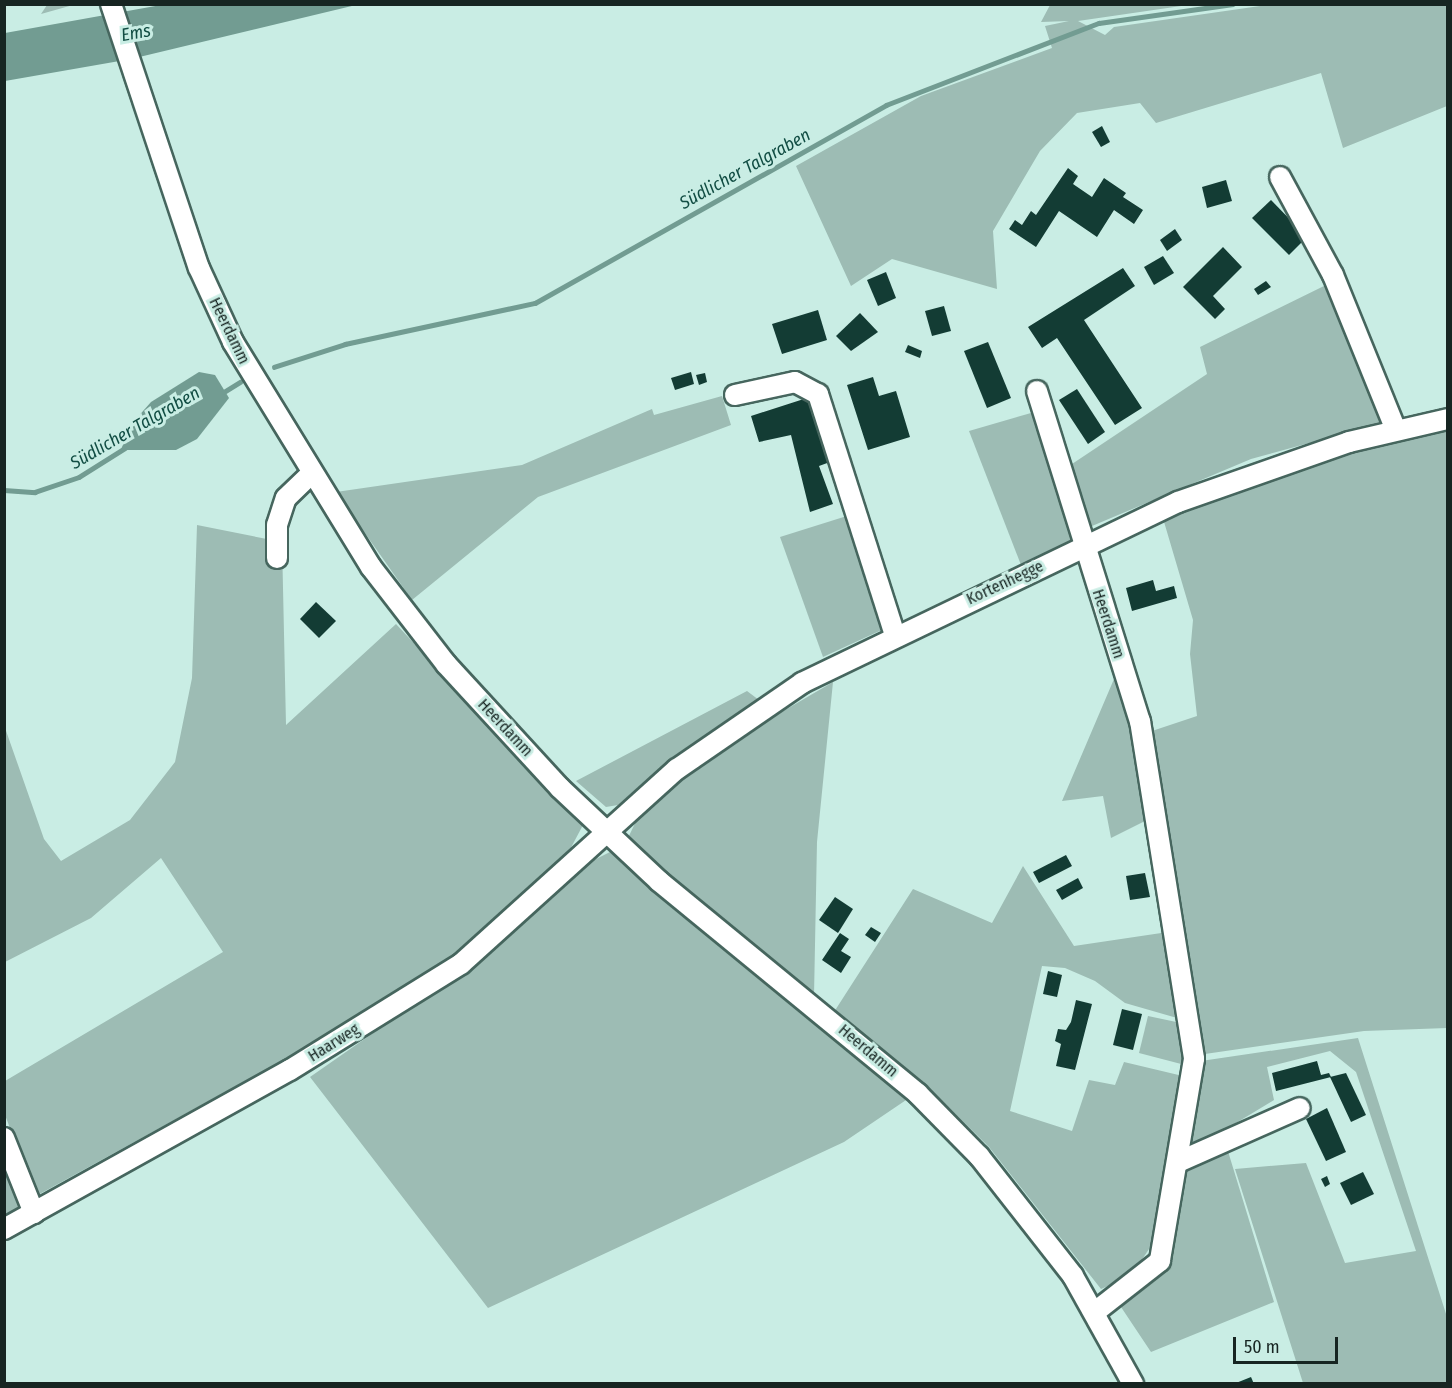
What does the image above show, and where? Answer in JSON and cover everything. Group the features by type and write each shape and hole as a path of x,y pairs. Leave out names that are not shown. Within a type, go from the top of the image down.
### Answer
{"street":[{"name":"Heerdamm","path":"111,4 131,72 199,268 233,342 310,475 446,664 608,834 918,1094 1021,1205 1095,1312 1133,1383"},
{"path":"1280,177 1329,266 1395,428"},
{"path":"735,395 795,382 818,394 896,635"},
{"name":"Heerdamm","path":"1037,392 1140,721 1194,1059 1160,1261 1095,1312"},
{"name":"Kortenhegge","path":"608,834 731,727 896,635 1188,498 1395,428 1448,419"},
{"path":"277,558 277,525 286,498 310,475"},
{"name":"Haarweg","path":"4,1229 290,1070 461,964 608,834"},
{"path":"1178,1162 1300,1108"},
{"path":"4,1138 34,1213"}],"shaded area":[{"path":"47,4 73,5 41,14"},
{"path":"1050,5 1188,5 1078,21 1105,35 1114,27 1267,5 1447,5 1447,106 1343,148 1321,73 1156,123 1140,103 1077,113 1040,151 993,231 997,289 892,259 851,286 796,166 921,96 1052,48 1045,26 1069,21 1041,22"},
{"path":"1326,285 1386,422 1251,459 1092,526 1069,466 1207,374 1200,347"},
{"path":"722,396 731,425 538,497 412,600 336,492 522,465 652,409 654,415"},
{"path":"1031,413 1076,527 1071,543 1021,565 969,431"},
{"path":"1447,431 1447,1028 1364,1031 1198,1055 1149,732 1197,716 1190,654 1193,620 1162,515 1351,450"},
{"path":"850,515 886,628 823,657 780,537"},
{"path":"197,525 282,542 286,725 396,624 583,825 566,857 457,954 294,1054 36,1196 5,1115 5,1081 223,952 161,858 91,918 5,962 4,725 44,839 61,861 130,820 175,762 192,678"},
{"path":"1114,679 1132,723 1149,819 1111,838 1103,796 1062,801"},
{"path":"833,682 817,842 814,996 627,840 639,815 715,751"},
{"path":"747,691 759,700 670,759 618,805 606,807 576,781"},
{"path":"610,852 912,1096 844,1142 488,1308 310,1077 465,969 588,863"},
{"path":"1023,866 1074,946 1168,932 1184,1020 1125,1003 1095,981 1065,968 1042,966 1010,1111 1072,1131 1089,1080 1115,1085 1124,1062 1187,1077 1155,1240 1131,1276 1101,1289 989,1147 926,1085 834,1012 913,889 992,923"},
{"path":"1148,1016 1181,1023 1185,1065 1139,1053"},
{"path":"1358,1038 1447,1317 1447,1383 1303,1383 1235,1169 1306,1163 1345,1263 1416,1251 1356,1072 1330,1051 1267,1067 1274,1100 1183,1155 1201,1061"},
{"path":"1227,1148 1274,1302 1151,1352 1121,1307 1165,1263 1181,1166"},
{"path":"4,1151 25,1204 5,1215 4,1215"}],"water":[{"name":"Ems","path":"161,5 356,5 131,59 5,81 5,33"},
{"path":"199,372 215,375 229,398 197,439 176,450 121,450 129,427 151,402"}],"building":[{"path":"1102,126 1110,142 1101,147 1092,132"},
{"path":"1068,168 1078,176 1073,184 1092,197 1104,178 1126,193 1123,197 1143,210 1134,224 1114,210 1097,237 1059,211 1036,247 1009,229 1015,220 1022,225 1031,211 1036,215"},
{"path":"1226,180 1232,201 1207,208 1202,187"},
{"path":"1271,200 1307,237 1289,255 1252,218"},
{"path":"1175,229 1182,240 1167,251 1160,240"},
{"path":"1223,247 1242,267 1213,296 1225,309 1215,319 1183,287"},
{"path":"1163,256 1174,273 1154,285 1144,267"},
{"path":"1123,268 1135,286 1084,320 1142,408 1115,425 1057,338 1042,348 1028,327"},
{"path":"886,272 896,298 878,306 867,280"},
{"path":"1266,281 1271,287 1258,295 1254,289"},
{"path":"944,306 951,331 932,336 925,311"},
{"path":"818,310 827,340 782,354 772,324"},
{"path":"860,313 878,332 851,351 836,336"},
{"path":"988,342 1011,398 987,408 964,351"},
{"path":"908,345 922,351 920,358 905,352"},
{"path":"691,372 694,384 675,390 671,378"},
{"path":"705,373 707,382 699,385 696,375"},
{"path":"873,377 879,396 896,391 910,437 868,450 847,385"},
{"path":"1077,389 1105,432 1088,444 1059,400"},
{"path":"810,397 830,462 819,466 833,504 810,512 791,435 759,442 751,416"},
{"path":"1153,580 1156,591 1174,586 1177,598 1132,611 1126,588"},
{"path":"316,602 336,621 319,638 300,619"},
{"path":"1066,855 1072,866 1039,883 1033,872"},
{"path":"1145,873 1150,897 1130,900 1126,876"},
{"path":"1078,878 1083,888 1062,900 1056,890"},
{"path":"835,897 853,909 838,933 819,920"},
{"path":"871,927 881,933 875,942 865,935"},
{"path":"840,933 849,939 841,951 851,957 841,973 822,960"},
{"path":"1048,971 1062,975 1057,997 1043,994"},
{"path":"1076,1000 1092,1004 1075,1070 1056,1066 1061,1044 1055,1041 1058,1029 1066,1030 1071,1022"},
{"path":"1122,1009 1142,1014 1133,1050 1113,1045"},
{"path":"1317,1061 1321,1075 1329,1073 1331,1077 1276,1091 1272,1073"},
{"path":"1346,1073 1366,1115 1351,1122 1330,1077"},
{"path":"1327,1108 1346,1152 1326,1161 1306,1119"},
{"path":"1363,1172 1374,1194 1351,1205 1340,1183"},
{"path":"1327,1176 1330,1184 1325,1187 1321,1179"},
{"path":"1251,1377 1254,1384 1236,1384 1236,1383"}],"waterway":[{"name":"Südlicher Talgraben","path":"274,367 345,344 535,303 886,105 1099,23 1233,4"},
{"name":"Südlicher Talgraben","path":"224,392 240,382"},
{"name":"Südlicher Talgraben","path":"4,490 35,492 79,477 125,448"}]}
